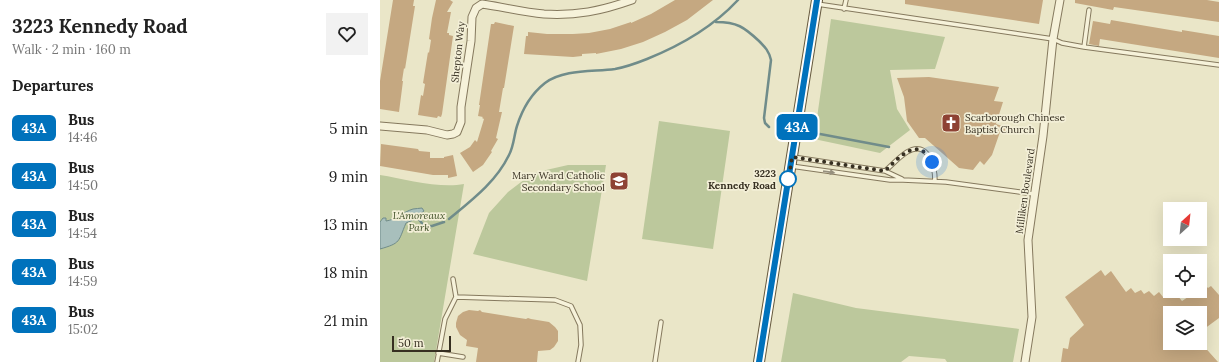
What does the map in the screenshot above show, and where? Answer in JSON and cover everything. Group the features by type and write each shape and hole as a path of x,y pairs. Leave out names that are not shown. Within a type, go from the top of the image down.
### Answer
{"main road":[{"path":"759,362 816,2"}],"street":[{"name":"Shepton Way","path":"380,126 427,130 447,135 457,132 461,122 461,107 471,41 472,17 476,8 482,4 543,14 573,14 607,9 632,0"},
{"name":"Milliken Boulevard","path":"1025,362 1032,317 1028,240 1060,0"}],"lane":[{"path":"844,9 846,0"},
{"path":"816,2 844,9 1054,39 1084,47 1219,65"},
{"path":"1084,47 1089,10"},
{"path":"885,171 906,152 912,149 918,149 924,151 929,156 935,170 935,181"},
{"path":"791,162 885,171 903,180"},
{"path":"791,162 890,180 946,182 1034,194"},
{"path":"437,362 444,318 456,297 454,279"},
{"path":"456,297 555,300 571,306 580,325 581,345 578,362"},
{"path":"655,362 661,322"},
{"path":"438,353 463,357"}],"green space":[{"path":"831,19 945,37 935,69 890,70 897,109 910,130 880,153 814,139"},
{"path":"659,121 730,131 713,249 642,239"},
{"path":"568,165 606,165 587,281 473,254 489,213 508,192 533,173"},
{"name":"L'Amoreaux Park","path":"380,175 433,184 464,184 434,362 380,362"},
{"path":"793,293 856,308 1019,329 1013,362 947,362 945,359 909,356 901,362 781,362"}],"water":[{"path":"422,208 424,211 418,218 406,223 398,241 392,245 380,249 380,222 383,218 386,218 386,221 396,218 409,210"}],"building":[{"path":"393,0 414,0 413,6 415,6 402,81 399,112 380,109 380,81"},
{"path":"436,0 450,0 453,2 447,12 451,12 447,33 453,36 442,114 441,117 438,116 437,118 418,115 421,95 423,96 425,84 423,83 428,52 429,53 431,40 429,39"},
{"path":"675,0 713,0 687,20 665,32 643,42 621,49 596,54 582,54 582,56 573,57 524,54 526,36 528,36 528,32 573,34 610,29 631,23 651,14"},
{"path":"905,0 1043,0 1039,24 905,4"},
{"path":"1075,0 1207,0 1219,2 1219,22 1114,7 1113,10 1075,3"},
{"path":"1111,20 1182,32 1182,30 1219,36 1219,58 1100,39 1099,46 1089,44 1093,21 1110,24"},
{"path":"495,22 514,26 499,112 502,112 496,138 498,139 491,151 492,152 483,165 473,172 460,153 470,147 475,140 477,142 484,119 482,118 483,117 478,116 479,105 491,24 494,24"},
{"name":"Scarborough Chinese Baptist Church","path":"929,77 999,87 994,101 1003,102 996,124 1015,130 1015,133 1000,132 992,155 984,165 980,161 973,170 959,168 925,138 919,138 907,121 904,97 897,78"},
{"path":"381,144 430,152 430,158 444,158 453,155 457,176 448,178 448,175 433,175 380,166"},
{"path":"1101,270 1105,276 1111,271 1126,292 1131,288 1135,293 1141,290 1144,294 1149,291 1154,296 1159,292 1163,298 1180,298 1182,301 1186,298 1207,298 1207,287 1208,288 1211,286 1219,295 1219,318 1207,327 1207,306 1163,306 1163,350 1207,350 1218,362 1061,362 1063,348 1068,349 1070,338 1084,325 1065,297"},
{"path":"469,310 480,310 482,312 549,322 558,331 558,341 550,350 538,351 537,362 476,362 478,348 466,346 467,340 460,335 456,327 458,316"}],"waterway":[{"path":"449,219 483,190 504,165 511,152 517,126 524,108 535,92 545,83 561,75 615,69 660,54 707,27 738,0"},
{"path":"716,22 740,26 759,41 768,52 771,60 764,118 765,123 769,127"},
{"path":"820,134 889,147"},
{"path":"418,218 424,226 432,226 444,222"}],"bus line":[{"name":"43A","path":"759,362 817,0"}],"place":[{"name":"Scarborough Chinese Baptist Church","path":"951,123"},
{"name":"3223 Kennedy Road","path":"788,179"},
{"name":"Mary Ward Catholic Secondary School","path":"619,181"}],"route":[{"path":"788,179 788,184 792,157 885,171 906,152 912,149 918,149 924,151 932,162"}]}
